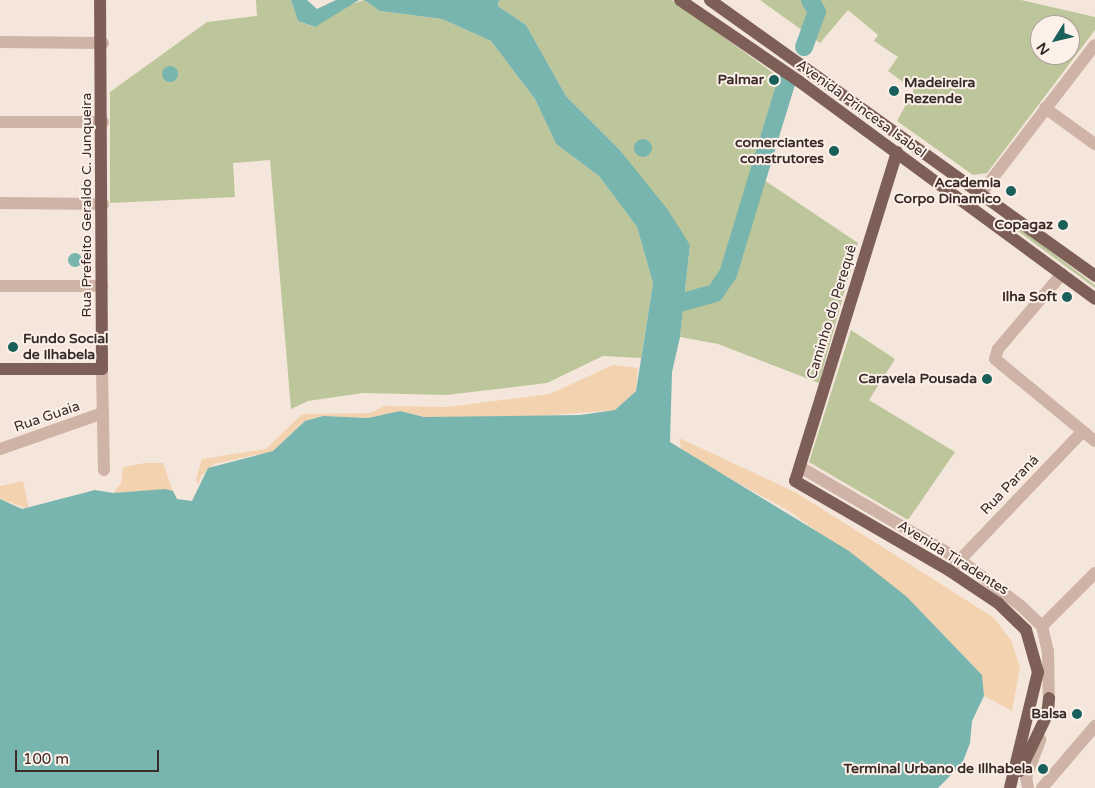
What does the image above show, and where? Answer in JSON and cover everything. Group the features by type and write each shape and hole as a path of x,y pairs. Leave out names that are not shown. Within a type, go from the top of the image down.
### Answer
{"main road":[{"name":"Rua Prefeito Geraldo C. Junqueira","path":"100,0 103,43 102,370"},
{"name":"Avenida Princesa Isabel","path":"680,0 896,152 1095,298"},
{"name":"Avenida Princesa Isabel","path":"710,0 982,192 1095,276"},
{"name":"Caminho do Perequê","path":"795,481 896,152"},
{"path":"0,369 102,370"},
{"name":"Avenida Tiradentes","path":"795,481 950,571 1013,616 1026,630 1036,653 1034,697 1011,788"},
{"path":"1011,788 1048,715 1049,698"}],"street":[{"path":"0,42 103,43"},
{"path":"982,192 1095,45"},
{"path":"1045,108 1095,144"},
{"path":"0,122 103,122"},
{"path":"0,203 103,204"},
{"path":"1062,274 998,348 995,359 1095,441"},
{"path":"0,286 102,286"},
{"name":"Rua Prefeito Geraldo C. Junqueira","path":"102,370 104,470"},
{"name":"Rua Guaia","path":"0,449 103,413"},
{"name":"Rua Paraná","path":"950,571 1083,431"},
{"name":"Avenida Tiradentes","path":"800,467 960,560 1042,626"},
{"path":"1028,788 1026,777 1048,722 1048,651 1042,626 1095,573"},
{"path":"1042,788 1095,726"}],"green space":[{"path":"256,0 291,0 298,21 314,27 343,7 364,0 380,11 442,19 491,41 535,99 556,144 599,176 637,227 653,283 641,358 603,356 547,383 446,395 363,393 308,401 291,409 270,160 233,163 235,197 110,203 110,92 207,22 257,16"},
{"path":"499,0 672,0 794,88 764,180 858,243 819,383 718,344 680,337 690,245 619,149 566,96 526,25 498,6"},
{"path":"760,0 1021,0 1095,17 1095,30 1080,50 1080,15 1030,15 1030,65 1069,65 987,173 973,175 897,121 914,90 888,71 898,57 874,41 878,35 848,10 820,43"},
{"path":"1005,217 1095,285 1095,288 1003,220"},
{"path":"851,330 895,359 869,400 955,452 908,520 809,462"}],"sand":[{"path":"613,365 638,368 636,391 615,410 515,418 424,417 400,411 368,418 323,416 305,421 273,451 214,464 201,476 198,485 196,479 202,459 266,449 302,414 371,413 384,406 447,407 550,394"},
{"path":"679,438 797,493 993,617 1011,640 1020,667 1012,711 984,696 982,675 907,597 789,511 682,452"},
{"path":"145,463 163,463 173,491 113,493 121,483 123,467"},
{"path":"23,481 29,509 0,499 0,486"}],"water":[{"path":"291,0 307,0 317,9 336,0 359,0 315,27 298,21"},
{"path":"364,0 499,0 498,6 526,25 566,96 619,149 668,210 690,245 680,337 672,372 670,442 849,551 907,597 982,675 984,696 972,721 970,743 962,764 938,788 0,788 0,499 22,509 95,490 113,493 165,489 173,491 177,499 192,501 208,468 273,451 305,421 323,416 368,418 400,411 424,417 580,415 615,410 636,391 653,283 637,227 599,176 556,144 535,99 491,41 442,19 380,11"},
{"path":"167,66 173,66 178,71 176,80 167,82 162,77 162,71"},
{"path":"643,139 649,142 652,148 649,154 643,157 637,154 634,148 637,142"},
{"path":"72,253 78,253 82,260 78,267 72,267 68,263 68,257"}],"waterway":[{"path":"804,47 817,12 810,0"},
{"path":"665,307 715,293 728,274 786,83"}],"place":[{"name":"Palmar","path":"774,80"},
{"name":"Madeireira Rezende","path":"894,91"},
{"name":"comerciantes construtores","path":"834,151"},
{"name":"Academia Corpo Dinamico","path":"1011,191"},
{"name":"Copagaz","path":"1063,225"},
{"name":"Ilha Soft","path":"1067,297"},
{"name":"Fundo Social de Ilhabela","path":"13,347"},
{"name":"Caravela Pousada","path":"987,379"},
{"name":"Balsa","path":"1077,714"},
{"name":"Terminal Urbano de Illhabela","path":"1043,769"}]}
